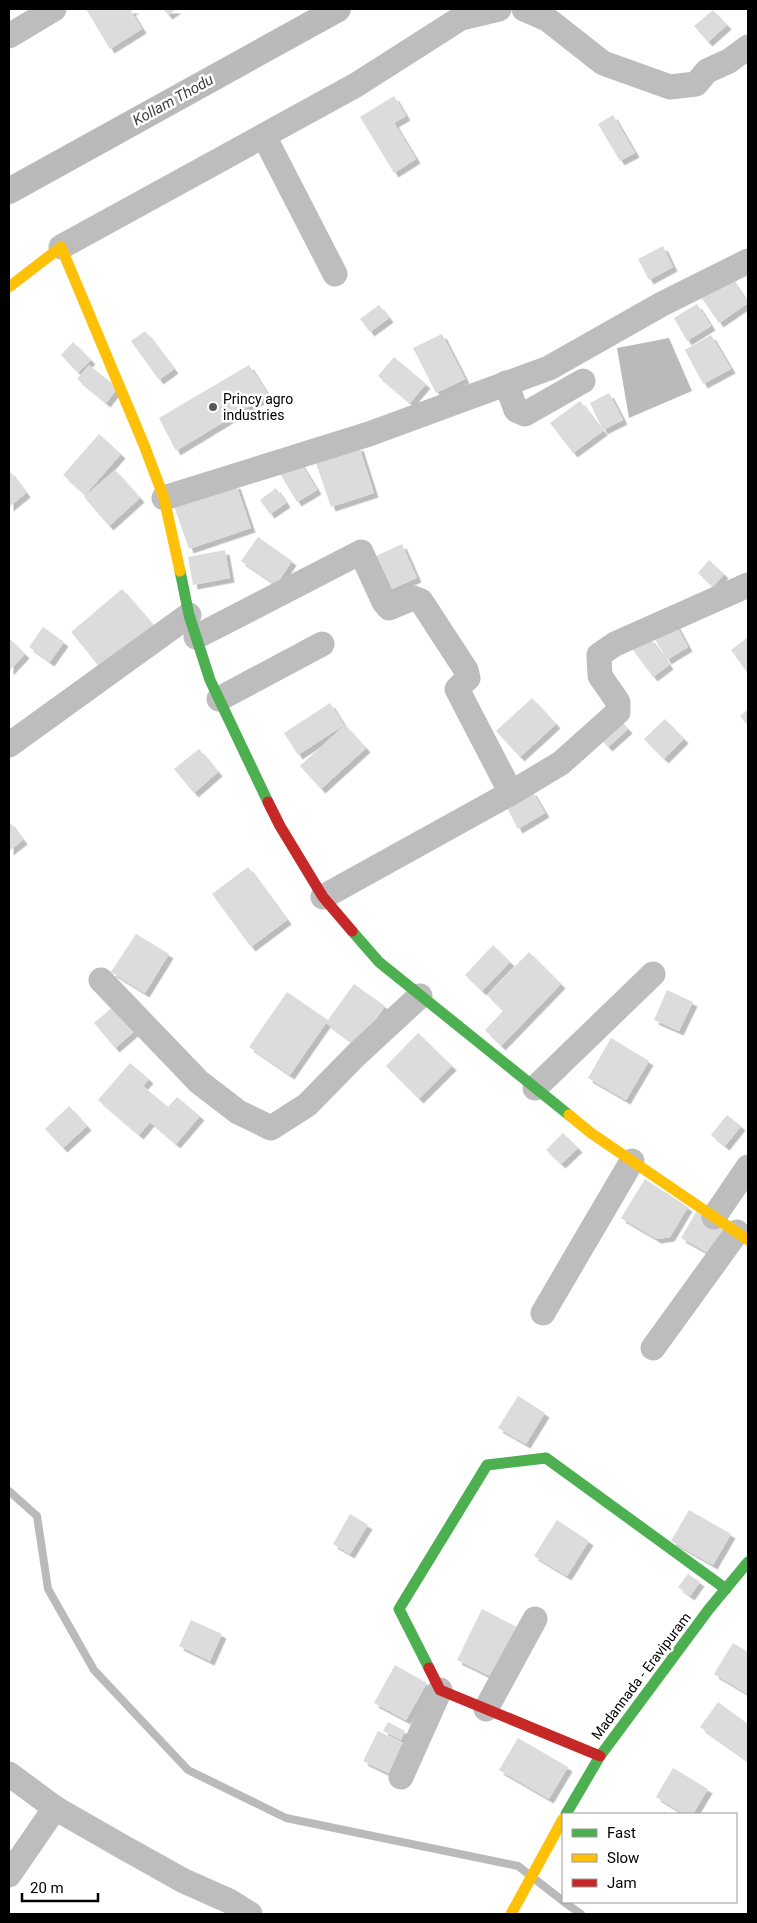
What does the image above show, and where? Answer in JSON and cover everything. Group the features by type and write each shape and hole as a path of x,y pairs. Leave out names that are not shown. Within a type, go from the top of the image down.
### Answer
{"street":[{"path":"10,32 54,9"},
{"path":"9,287 61,247 356,85 460,18 499,9"},
{"path":"524,9 547,19 603,62 670,87 696,84 708,71 729,61 748,48"},
{"path":"264,136 335,274"},
{"path":"61,247 144,445 164,498 192,626 210,680 280,826 323,897 379,962 420,996 591,1133 742,1236 653,1348"},
{"path":"164,498 369,434 549,368 662,304 748,260"},
{"path":"506,383 516,410 525,414 583,382"},
{"path":"13,734 192,626 361,552 384,602 389,608 413,598 421,601 466,670 468,678 457,689 512,793"},
{"path":"323,897 512,793 561,763 618,712 618,702 600,676 600,655 615,644 748,585"},
{"path":"219,699 322,644"},
{"path":"535,1088 653,974"},
{"path":"100,980 199,1082 238,1112 271,1128 307,1105 355,1056 420,996"},
{"path":"543,1313 632,1161"},
{"path":"714,1217 748,1167"},
{"path":"600,1756 440,1690 399,1608 487,1465 546,1458 726,1588"},
{"name":"Madannada - Eravipuram","path":"567,1813 600,1756 726,1588 748,1562"},
{"path":"486,1709 535,1619"},
{"path":"401,1776 440,1690"},
{"path":"9,1774 55,1808 184,1881 229,1900 250,1914"},
{"path":"9,1875 55,1808"},
{"path":"511,1914 562,1821"}],"shaded area":[{"path":"669,338 692,391 629,418 617,348"}],"building":[{"path":"86,9 135,9 131,11 142,29 110,49"},
{"path":"163,9 177,9 168,15"},
{"path":"713,10 727,25 708,42 694,26"},
{"path":"394,96 406,116 394,123 416,159 394,173 360,117"},
{"path":"613,115 635,153 620,161 598,124"},
{"path":"663,246 673,267 649,280 638,259"},
{"path":"730,277 748,303 719,323 701,297"},
{"path":"697,304 711,326 687,341 674,318"},
{"path":"379,305 389,318 370,332 360,319"},
{"path":"145,331 174,369 159,380 131,341"},
{"path":"442,334 465,379 436,393 413,348"},
{"path":"711,335 731,369 703,384 685,350"},
{"path":"73,342 91,360 78,373 61,355"},
{"path":"394,357 426,384 410,403 378,376"},
{"path":"89,365 118,388 106,403 77,379"},
{"name":"Princy agro industries","path":"249,365 268,395 176,451 159,418"},
{"path":"609,393 623,420 603,430 590,403"},
{"path":"580,401 603,431 573,453 550,423"},
{"path":"99,434 121,454 85,495 63,475"},
{"path":"359,446 374,493 331,507 315,460"},
{"path":"298,459 317,490 297,502 279,472"},
{"path":"9,470 26,493 9,507"},
{"path":"115,470 140,498 109,526 84,497"},
{"path":"236,484 251,528 189,549 174,506"},
{"path":"276,488 286,503 270,514 260,500"},
{"path":"258,537 292,561 276,585 241,561"},
{"path":"402,544 417,578 389,590 374,557"},
{"path":"225,550 230,578 193,585 188,557"},
{"path":"709,560 724,574 713,587 698,573"},
{"path":"122,589 154,626 102,670 71,632"},
{"path":"675,623 688,647 667,660 653,636"},
{"path":"43,627 64,642 50,662 29,647"},
{"path":"748,637 748,674 731,650"},
{"path":"9,638 25,654 9,671"},
{"path":"650,638 669,665 653,677 633,650"},
{"path":"532,698 556,724 520,757 496,731"},
{"path":"330,703 344,725 298,755 284,733"},
{"path":"748,709 748,726 740,716"},
{"path":"618,718 628,729 608,747 598,736"},
{"path":"665,719 684,739 664,759 644,739"},
{"path":"345,725 366,748 321,789 300,766"},
{"path":"199,749 218,772 194,793 174,769"},
{"path":"532,791 545,813 518,829 506,806"},
{"path":"9,821 23,840 9,851"},
{"path":"248,867 287,920 251,947 212,894"},
{"path":"136,934 169,954 145,993 111,972"},
{"path":"493,945 510,962 482,991 465,975"},
{"path":"529,952 561,984 501,1046 485,1030 503,1011 487,995"},
{"path":"354,984 385,1006 357,1046 326,1023 290,1075 249,1047 287,992 328,1020"},
{"path":"667,990 693,1002 679,1031 654,1020"},
{"path":"115,1005 136,1030 115,1048 94,1023"},
{"path":"418,1033 452,1066 419,1099 386,1066"},
{"path":"611,1038 649,1061 626,1100 588,1078"},
{"path":"130,1063 149,1079 143,1086 168,1107 177,1097 200,1116 176,1144 150,1122 139,1135 98,1100"},
{"path":"69,1106 87,1126 63,1148 45,1129"},
{"path":"727,1115 741,1126 725,1146 711,1135"},
{"path":"563,1133 578,1148 561,1164 546,1150"},
{"path":"645,1179 688,1207 670,1237 657,1239 621,1218"},
{"path":"696,1212 725,1228 710,1254 681,1238"},
{"path":"518,1396 545,1413 526,1444 498,1428"},
{"path":"689,1510 731,1534 713,1565 671,1541"},
{"path":"350,1514 368,1525 350,1554 333,1544"},
{"path":"557,1520 589,1541 567,1576 534,1556"},
{"path":"688,1574 700,1582 690,1596 678,1587"},
{"path":"482,1609 517,1627 492,1677 457,1660"},
{"path":"191,1620 222,1634 210,1661 179,1646"},
{"path":"733,1643 748,1652 748,1694 714,1674"},
{"path":"395,1665 427,1683 406,1720 374,1703"},
{"path":"718,1702 748,1724 748,1761 700,1727"},
{"path":"388,1722 405,1731 401,1740 383,1731"},
{"path":"378,1731 405,1744 390,1774 363,1761"},
{"path":"518,1738 568,1767 549,1799 499,1770"},
{"path":"673,1768 708,1789 694,1813 682,1813 656,1797"}],"waterway":[{"name":"Kollam Thodu","path":"9,191 338,9"},
{"path":"9,1491 37,1516 48,1589 94,1670 188,1770 286,1818 518,1866 562,1900"},
{"path":"565,1903 581,1914"}],"traffic: fast":[{"path":"180,571 189,615 210,680 268,802"},
{"path":"352,931 379,962 569,1115"},
{"path":"429,1668 399,1609 487,1465 546,1458 726,1589"},
{"path":"567,1813 600,1756 709,1609 748,1562"}],"traffic: slow":[{"path":"9,287 61,247 144,445 164,498 180,571"},
{"path":"569,1115 591,1133 748,1240"},
{"path":"511,1914 562,1821"}],"traffic: jam":[{"path":"268,802 280,826 323,897 352,931"},
{"path":"429,1668 440,1690 600,1756"}],"place":[{"name":"Princy agro industries","path":"213,407"}]}
